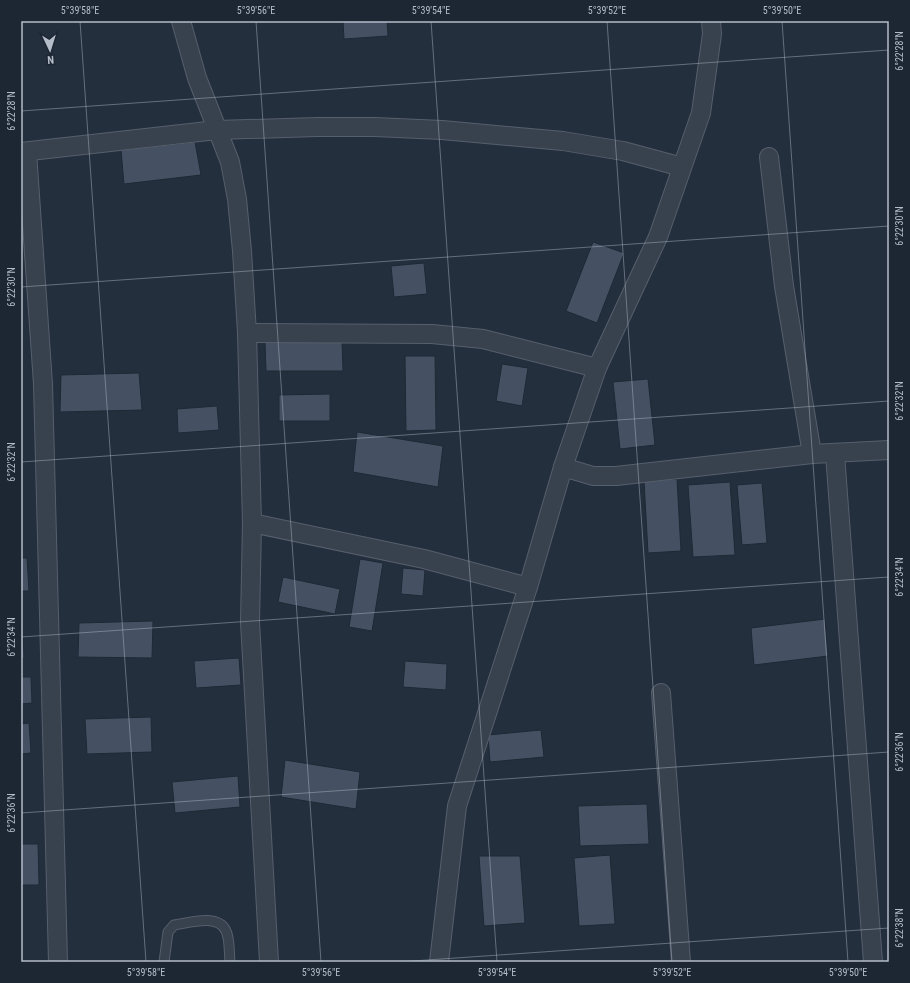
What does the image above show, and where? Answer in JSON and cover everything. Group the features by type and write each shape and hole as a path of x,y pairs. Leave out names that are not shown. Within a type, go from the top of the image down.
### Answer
{"street":[{"path":"181,21 197,78 230,162 237,198 247,333 252,523 250,622 269,962"},
{"path":"439,962 457,806 528,587 563,467 597,368 658,237 701,113 712,34 711,21"},
{"path":"58,962 43,384 24,152 217,130 375,127 502,135 563,141 622,151 682,167"},
{"path":"769,157 785,293 812,454"},
{"path":"247,333 432,334 483,339 597,368"},
{"path":"563,467 593,476 616,476 812,454 889,450"},
{"path":"835,454 873,962"},
{"path":"252,523 424,559 528,587"},
{"path":"661,693 681,962"}],"lane":[{"path":"164,962 168,932 174,925 212,920 221,924 226,931 230,962"}],"building":[{"path":"343,21 387,21 388,36 344,39"},
{"path":"195,142 201,175 124,184 121,150"},
{"path":"593,242 624,253 597,323 566,311"},
{"path":"424,263 427,294 394,297 391,266"},
{"path":"342,341 343,371 266,371 265,342"},
{"path":"405,356 435,356 436,430 406,431"},
{"path":"502,364 528,368 522,406 496,401"},
{"path":"139,373 142,410 60,412 61,375"},
{"path":"648,379 655,445 620,449 613,382"},
{"path":"330,394 330,421 279,421 279,395"},
{"path":"217,406 219,430 178,433 177,409"},
{"path":"357,432 443,446 438,487 353,472"},
{"path":"677,479 681,551 648,553 644,481"},
{"path":"730,482 735,555 693,557 688,485"},
{"path":"762,483 767,543 742,545 737,485"},
{"path":"21,558 27,558 29,591 21,591"},
{"path":"360,559 383,563 372,631 349,627"},
{"path":"403,568 425,570 423,596 401,594"},
{"path":"283,577 340,589 335,614 278,602"},
{"path":"825,619 828,656 754,665 751,628"},
{"path":"153,621 152,658 78,657 79,623"},
{"path":"21,627 23,627 24,658 21,659"},
{"path":"239,658 241,685 196,688 194,661"},
{"path":"405,661 447,664 446,690 403,687"},
{"path":"21,677 31,677 32,703 21,704"},
{"path":"151,717 152,752 87,754 85,719"},
{"path":"29,723 31,753 21,754 21,724"},
{"path":"541,730 544,757 490,762 488,735"},
{"path":"285,760 360,772 356,809 281,797"},
{"path":"238,776 240,807 175,813 172,782"},
{"path":"647,804 649,844 580,846 578,806"},
{"path":"21,844 38,844 39,885 21,885"},
{"path":"610,855 615,924 579,926 574,858"},
{"path":"479,856 520,856 525,923 484,926"}]}
